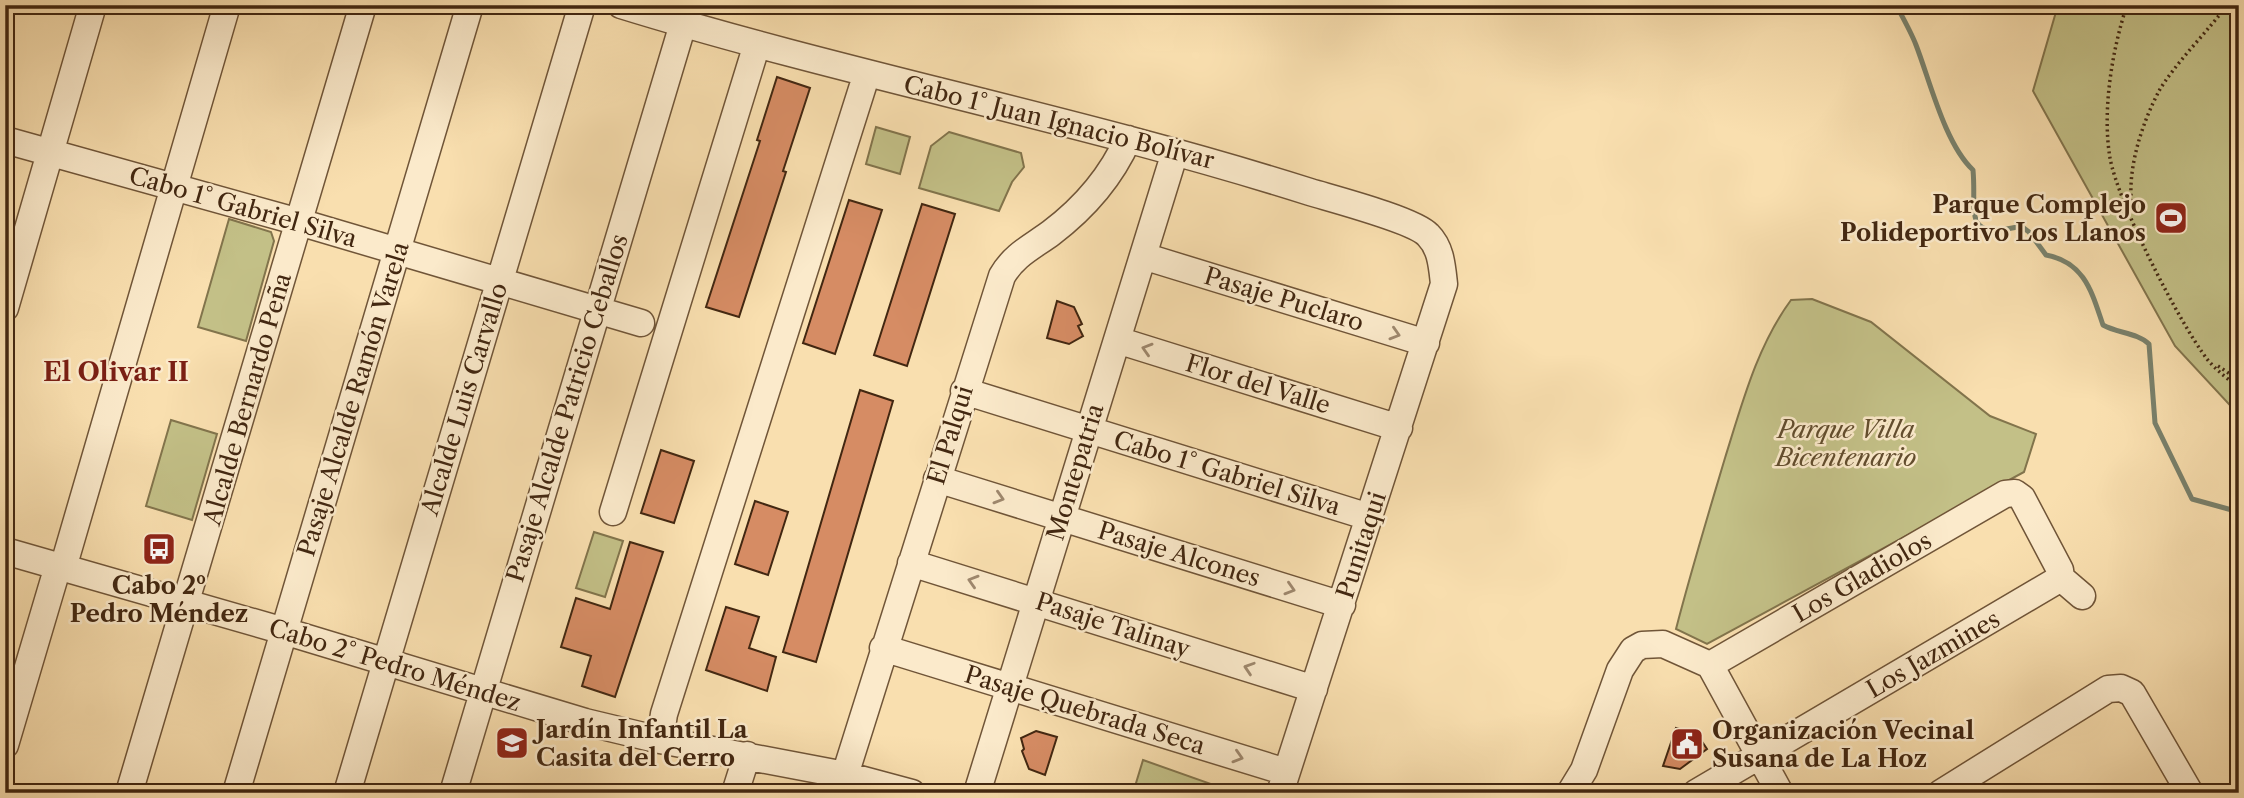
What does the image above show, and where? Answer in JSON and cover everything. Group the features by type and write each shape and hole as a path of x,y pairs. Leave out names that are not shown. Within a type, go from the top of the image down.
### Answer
{"street":[{"path":"5,308 93,5"},
{"path":"5,745 227,5"},
{"name":"Alcalde Bernardo Peña","path":"129,793 188,603 363,5"},
{"name":"Pasaje Alcalde Ramón Varela","path":"236,793 470,5"},
{"name":"Alcalde Luis Carvallo","path":"347,793 582,5"},
{"name":"Cabo 1° Juan Ignacio Bolívar","path":"621,5 757,44 1128,139 1387,216 1427,233 1440,254 1444,284 1440,297"},
{"name":"Pasaje Alcalde Patricio Ceballos","path":"453,793 683,24"},
{"path":"613,512 757,44"},
{"path":"660,740 664,714 867,73"},
{"name":"El Palqui","path":"845,775 993,299 1008,265 1062,224 1091,196 1114,168 1128,139"},
{"name":"Cabo 1° Gabriel Silva","path":"5,140 397,250 641,323"},
{"name":"Montepatria","path":"977,793 1175,152"},
{"name":"Pasaje Puclaro","path":"1143,256 1426,343"},
{"name":"Punitaqui","path":"1283,782 1440,297"},
{"name":"Flor del Valle","path":"1117,340 1399,428"},
{"name":"Cabo 1° Gabriel Silva","path":"964,391 1369,517"},
{"name":"Pasaje Alcones","path":"937,479 1342,605"},
{"name":"Los Gladiolos","path":"1710,665 2005,494 2015,493 2022,498 2060,570 2061,578"},
{"name":"Cabo 2° Pedro Méndez","path":"5,551 284,631 482,692 660,740 845,775 912,793"},
{"name":"Pasaje Talinay","path":"911,563 1314,689"},
{"path":"2061,578 2082,596"},
{"name":"Los Jazmines","path":"1696,793 2061,578"},
{"path":"1570,793 1584,770 1620,670 1633,650 1642,645 1663,644 1710,665 1780,793"},
{"name":"Pasaje Quebrada Seca","path":"883,648 1009,686 1283,782"},
{"path":"1941,793 2108,689 2121,688 2132,694 2190,793"},
{"path":"735,793 747,755"}],"path":[{"path":"2127,5 2113,69 2109,125 2110,158 2135,222 2166,286 2208,359 2239,388"},
{"path":"2135,222 2129,195 2147,121 2160,89 2227,5"},
{"path":"2208,359 2239,380"}],"green space":[{"name":"Parque Complejo Polideportivo Los Llanos","path":"2058,5 2239,5 2239,415 2175,346 2033,91"},
{"path":"876,127 910,137 900,174 866,164"},
{"path":"949,132 1021,153 1024,167 1012,182 999,211 919,188 931,146"},
{"path":"229,219 271,232 274,241 246,341 198,327"},
{"name":"Parque Villa Bicentenario","path":"1812,299 1871,322 1990,416 2036,434 2024,472 1707,644 1676,629 1725,458 1744,396 1769,336 1791,300"},
{"path":"171,420 217,434 192,520 146,506"},
{"path":"594,532 623,541 605,597 576,588"},
{"path":"1143,760 1228,790 1227,793 1133,793"}],"building":[{"path":"777,77 810,88 739,317 706,307 760,141 757,140"},
{"path":"849,200 882,210 835,354 803,343"},
{"path":"922,204 955,214 907,366 874,355"},
{"path":"1057,301 1074,307 1082,324 1078,326 1083,336 1069,344 1047,338"},
{"path":"860,390 893,401 816,662 783,652"},
{"path":"661,450 694,461 674,523 641,513"},
{"path":"755,501 788,512 768,575 735,564"},
{"path":"630,542 663,552 615,697 582,686 591,656 561,647 576,598 610,609"},
{"path":"726,607 759,617 749,648 776,657 767,691 706,670"},
{"name":"Organización Vecinal Susana de La Hoz","path":"1676,728 1697,734 1707,749 1680,769 1663,766"},
{"path":"1036,731 1057,737 1045,775 1029,769 1022,751 1024,749 1021,738"}],"waterway":[{"path":"1896,5 1916,45 1946,129 1963,159 1973,170 1974,211 1980,226 1989,230 2021,226 2029,232 2046,255 2070,264 2078,272 2090,291 2103,325 2149,344 2155,423 2192,499 2239,512"}],"place":[{"name":"Parque Complejo Polideportivo Los Llanos","path":"2171,218"},
{"name":"Cabo 2º Pedro Méndez","path":"159,549"},
{"name":"Jardín Infantil La Casita del Cerro","path":"512,743"},
{"name":"Organización Vecinal Susana de La Hoz","path":"1687,744"}],"district":[{"name":"El Olivar II","path":"116,372"}]}
